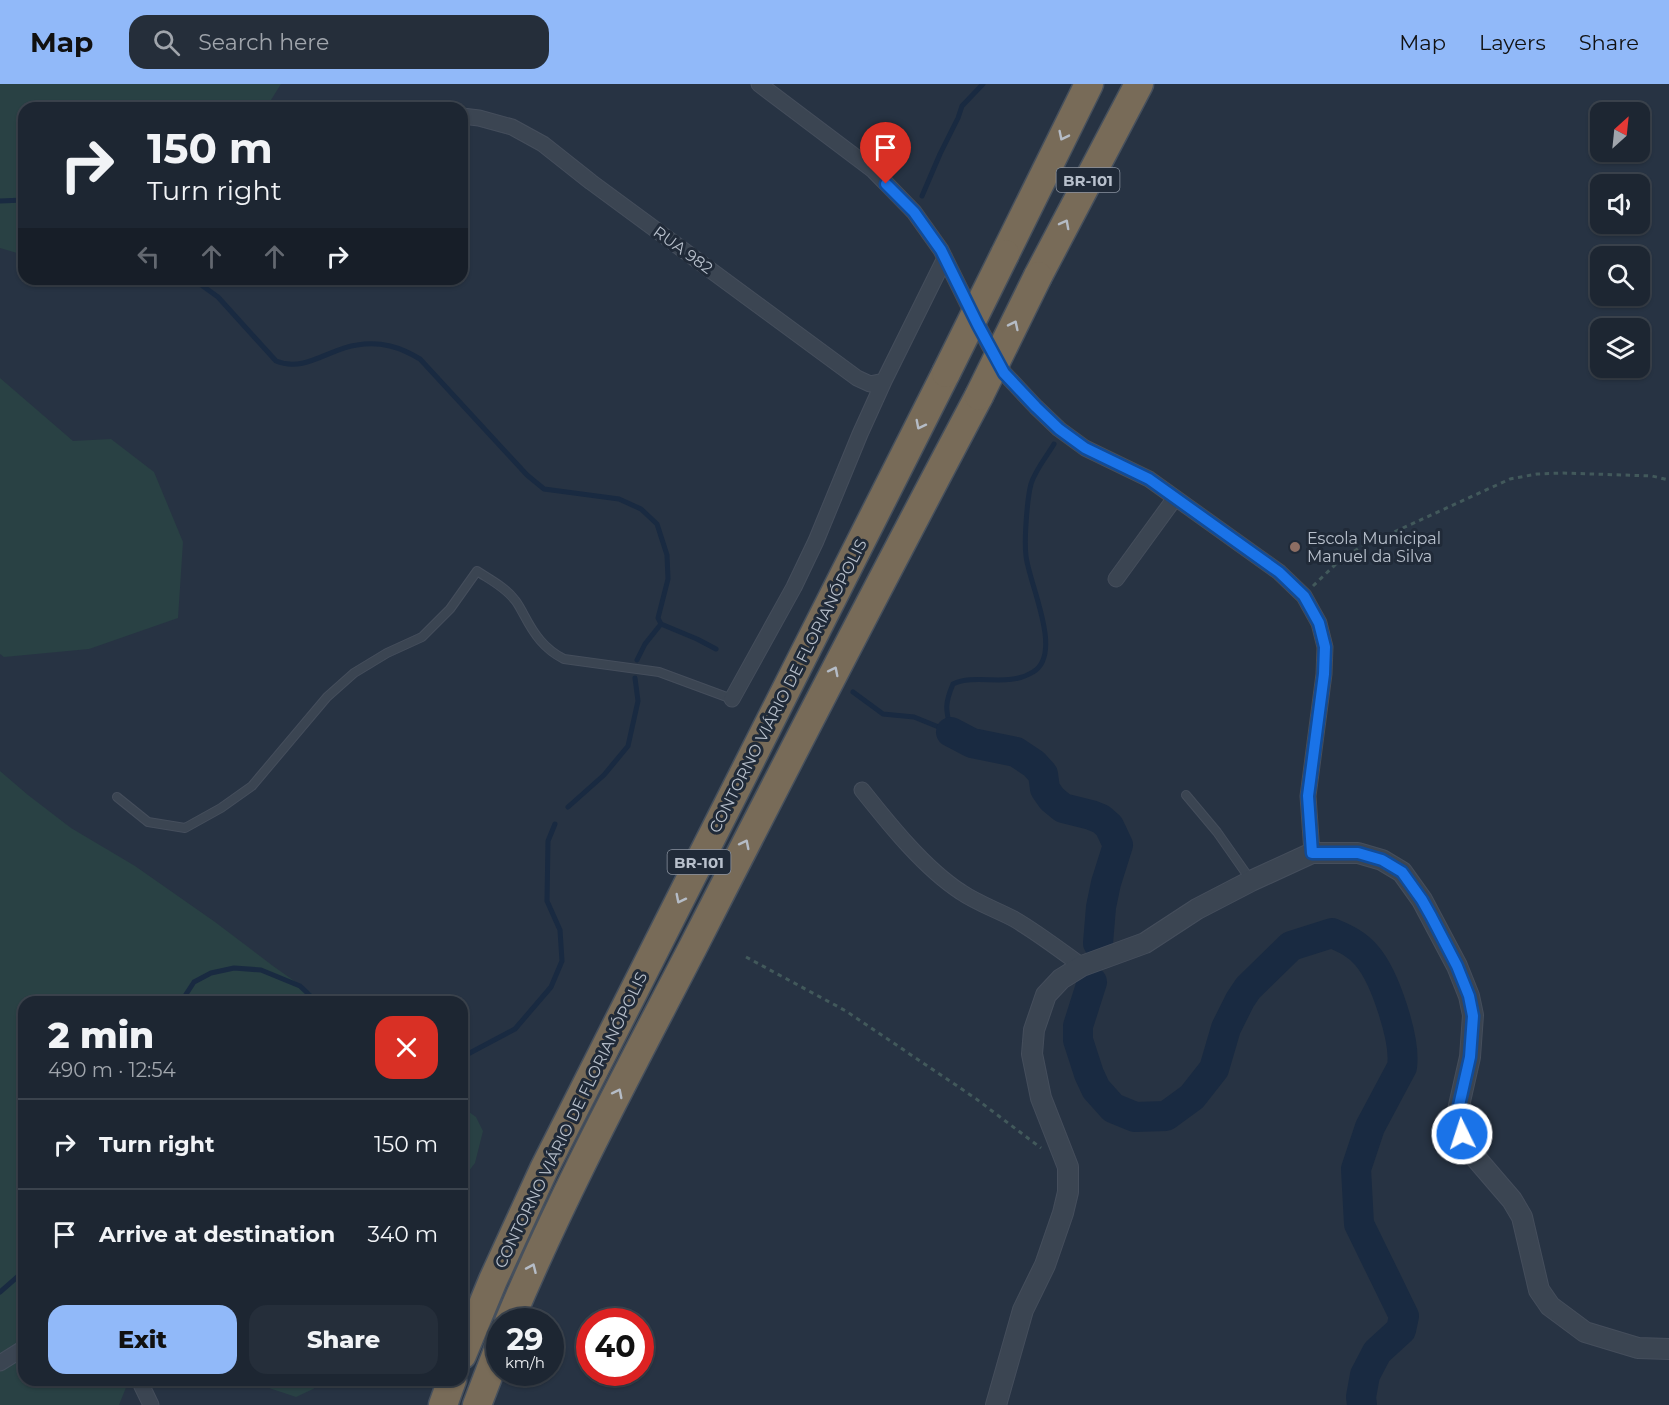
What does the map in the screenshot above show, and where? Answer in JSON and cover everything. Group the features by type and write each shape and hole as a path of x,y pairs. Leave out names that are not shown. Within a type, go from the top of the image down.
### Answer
{"highway":[{"name":"CONTORNO VIÁRIO DE FLORIANÓPOLIS","path":"468,1340 493,1280 549,1159 946,373 1089,84"},
{"name":"CONTORNO VIÁRIO DE FLORIANÓPOLIS","path":"515,1308 603,1121 1139,84"},
{"path":"477,1405 486,1382"},
{"path":"444,1405 451,1386"}],"street":[{"path":"759,84 873,170 914,212 945,258 1004,373 1059,429 1085,448 1149,479 1279,572 1304,596 1319,623 1325,647 1324,674 1308,796 1312,853"},
{"name":"RUA 982","path":"468,117 512,127 543,144 857,378 870,384 885,381"},
{"path":"732,699 794,587 816,541 860,434 945,258"},
{"path":"1116,579 1175,498"},
{"path":"862,790 882,815 940,876 961,892 1042,936 1082,966"},
{"path":"996,1405 1023,1310 1045,1265 1063,1214 1068,1192 1068,1167 1041,1098 1032,1054 1034,1030 1046,995 1061,979 1082,966 1145,943 1197,909 1251,880 1312,853 1358,853 1382,860 1402,872 1422,900 1457,966 1469,996 1473,1016 1470,1057 1458,1110 1462,1134 1469,1150 1512,1200 1522,1217 1539,1290 1550,1306 1585,1332 1638,1348 1669,1349"},
{"path":"0,1363 18,1352"},
{"path":"142,1386 151,1405"}],"lane":[{"path":"117,797 147,822 185,828 221,808 252,786 327,697 354,673 387,653 422,637 450,609 477,571 516,600 531,629 543,646 553,654 564,659 659,672 732,699"},
{"path":"1186,795 1217,832 1251,880"}],"path":[{"path":"1304,596 1338,562 1359,548 1510,479 1537,474 1563,473 1652,476 1669,480"},
{"path":"746,957 846,1011 975,1098 1068,1167"}],"green space":[{"path":"0,84 281,84 270,102 18,102 18,253 0,248"},
{"path":"0,378 73,441 111,439 154,472 183,542 178,618 89,649 4,657 0,654"},
{"path":"0,771 71,828 135,866 316,996 18,996 18,1386 127,1386 119,1405 0,1405"},
{"path":"468,1111 476,1117 483,1131 475,1163 468,1172"},
{"path":"263,1386 317,1386 296,1397"}],"waterway":[{"path":"922,196 962,106 983,84"},
{"path":"0,201 18,200"},
{"path":"201,285 218,297 276,361 297,364 347,347 366,344 390,346 405,351 420,359 527,475 544,489 619,499 641,509 657,524 667,555 668,579 658,618 661,624 716,649"},
{"path":"951,732 947,708 953,684 962,681 1023,677 1033,672 1042,663 1045,635 1028,568 1026,531 1031,484 1038,468 1054,444"},
{"path":"637,660 645,644 661,624"},
{"path":"568,807 604,775 628,746 638,701 635,678"},
{"path":"853,692 883,714 914,717 951,732"},
{"path":"951,732 972,743 1016,752 1034,764 1043,774 1045,789 1063,808 1091,815 1101,819 1109,826 1118,845 1101,907 1098,943"},
{"path":"468,1054 515,1029 551,987 562,961 560,930 547,901 548,841 555,824"},
{"path":"1092,982 1078,1026 1078,1040 1096,1089 1113,1108 1135,1117 1166,1116 1192,1097 1214,1069 1226,1028 1240,1000 1248,988 1291,946 1332,933 1359,948 1374,966 1393,1009 1401,1041 1402,1067 1370,1127 1356,1169 1359,1224 1404,1316 1401,1330 1377,1352 1365,1375 1362,1405"},
{"path":"185,996 194,982 211,973 234,968 261,970 300,986 311,996"},
{"path":"0,1292 18,1276"}],"place":[{"name":"Escola Municipal Manuel da Silva","path":"1295,547"}],"route":[{"path":"886,184 914,212 941,250 1004,373 1036,407 1059,429 1085,448 1149,479 1279,572 1304,596 1319,623 1325,647 1324,674 1308,796 1312,853 1358,853 1382,860 1402,872 1431,916 1457,966 1469,996 1473,1016 1470,1057 1458,1110 1462,1134"}]}
